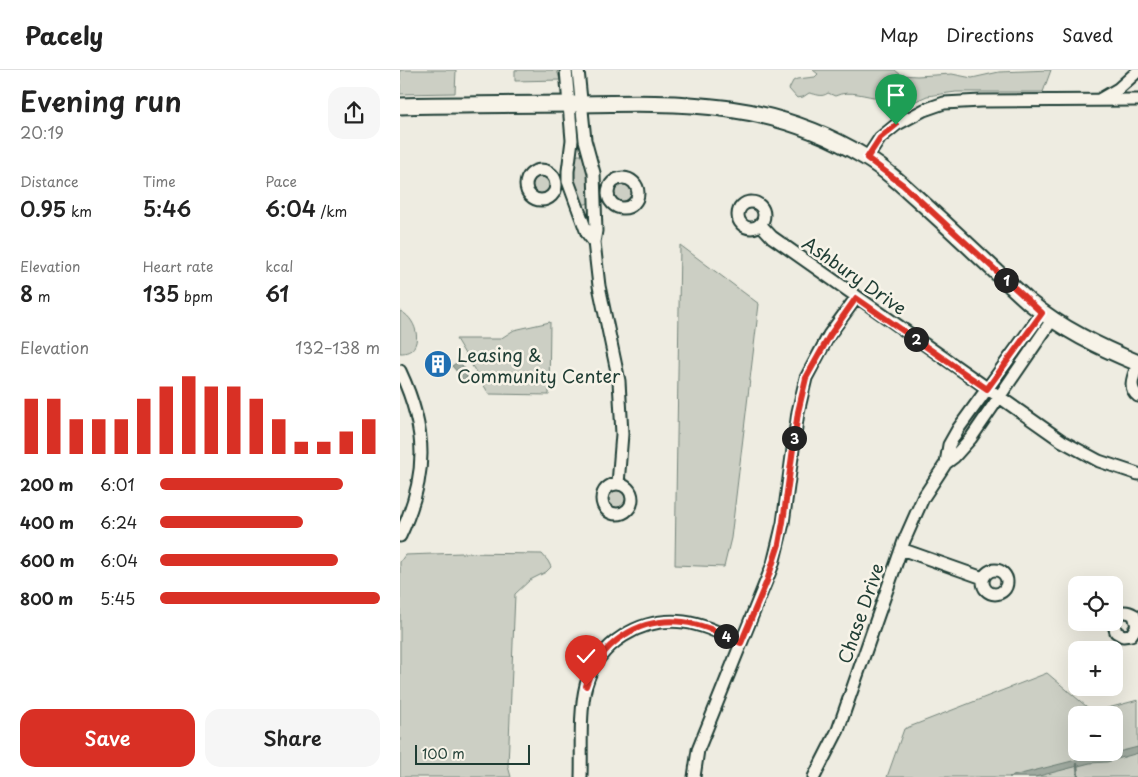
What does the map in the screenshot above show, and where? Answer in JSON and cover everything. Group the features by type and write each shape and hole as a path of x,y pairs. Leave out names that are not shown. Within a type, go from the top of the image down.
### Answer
{"main road":[{"path":"400,106 701,105 751,112 779,119 828,137 867,158 903,185 1047,316 1089,342 1138,363"}],"street":[{"path":"566,70 594,173 596,231 594,242 599,286 619,381 622,434 618,484"},
{"path":"578,70 568,181 587,232 594,242"},
{"path":"1098,100 1118,89 1138,71"},
{"path":"867,158 880,138 896,125 924,110 944,103 1138,100"},
{"path":"556,183 568,181"},
{"path":"595,195 608,195"},
{"name":"Ashbury Drive","path":"760,224 772,238 1062,441 1099,461 1138,474"},
{"path":"694,777 698,750 767,581 779,544 798,412 806,378 830,335 856,298"},
{"name":"Chase Drive","path":"946,463 949,445 958,429 987,389 1047,316"},
{"name":"Chase Drive","path":"814,777 838,730 915,512 946,463 954,457 970,438 1000,398 1047,316"},
{"path":"1138,363 1132,387 1132,391 1138,396"},
{"path":"400,371 415,409 421,445 420,470 415,497 400,536"},
{"path":"901,549 983,578"},
{"path":"1116,631 1119,635 1127,636 1136,630 1138,622 1134,615 1123,612"},
{"path":"581,777 583,706 586,686 593,669 609,646 623,635 642,626 674,621 695,624 741,643"}],"shaded area":[{"path":"400,70 456,70 455,93 400,94"},
{"path":"515,70 557,70 560,80 515,81"},
{"path":"813,70 895,70 901,75 952,74 972,78 999,72 1051,70 1043,92 956,92 927,96 896,110 883,105 881,98 852,93 835,96 828,93 821,95 809,93 797,98 789,89 793,81 815,77 818,74"},
{"path":"578,155 583,155 588,161 590,202 586,204 582,204 571,177 574,158"},
{"path":"537,175 545,175 551,181 551,189 545,195 537,195 531,189 531,181"},
{"path":"620,183 628,183 634,189 634,197 628,203 620,203 614,197 614,189"},
{"path":"680,245 759,304 731,538 724,567 675,565"},
{"path":"400,311 412,321 415,328 416,342 408,352 400,353"},
{"path":"550,322 549,395 489,394 456,339 500,339 514,330"},
{"path":"459,361 468,373 465,382 458,379 460,375 452,366"},
{"path":"985,399 988,400 989,404 966,437 951,451 960,433"},
{"path":"613,489 621,489 627,495 627,503 621,509 613,509 607,503 607,495"},
{"path":"462,553 542,554 551,567 546,572 530,580 515,594 508,766 511,777 400,777 400,562 405,555"},
{"path":"1047,673 1068,691 1068,696 1074,696 1086,706 1068,706 1068,761 1123,761 1123,706 1116,706 1138,700 1138,777 887,777 904,729"},
{"path":"1138,747 1138,753 1123,757 1123,751"},
{"path":"1072,761 1110,761 1090,763 1035,777 1009,777"}],"waterway":[{"path":"1077,764 1078,777"}],"place":[{"name":"Leasing & Community Center","path":"438,364"}],"route":[{"path":"586,686 593,669 609,646 632,630 652,623 674,621 695,624 741,643 767,581 779,544 798,412 806,378 814,360 856,298 987,389 1042,313 903,185 867,158 880,138 896,125"}]}
